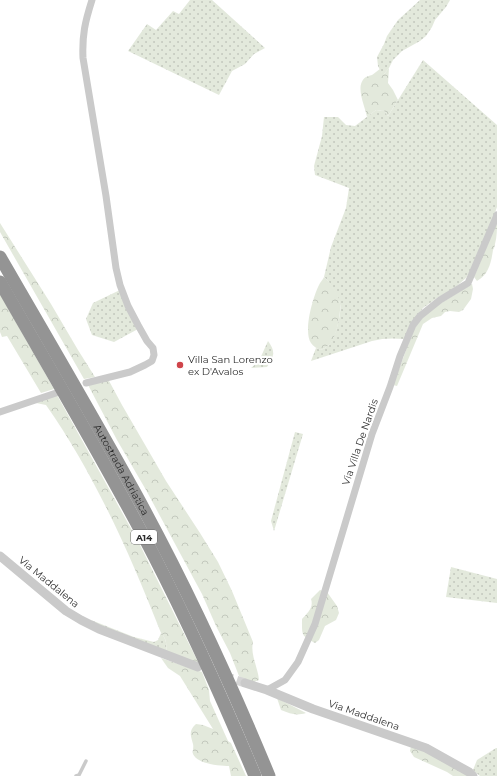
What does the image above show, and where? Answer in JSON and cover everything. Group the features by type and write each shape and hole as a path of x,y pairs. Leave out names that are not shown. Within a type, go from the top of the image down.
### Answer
{"highway":[{"name":"Autostrada Adriatica","path":"0,257 135,493 213,648 269,776"},
{"name":"Autostrada Adriatica","path":"0,282 92,442 154,557 201,650 255,776"}],"street":[{"path":"86,383 140,368 152,360 154,355 153,348 141,331 128,306 120,285 116,268 106,196 83,58 83,30 92,0"},
{"name":"Via Villa De Nardis","path":"267,690 285,680 298,662 315,624 372,434 400,356 413,325 420,316 440,300 468,283 497,215"},
{"path":"0,412 56,392"},
{"name":"Via Maddalena","path":"0,556 66,611 81,620 99,629 198,667"},
{"name":"Via Maddalena","path":"245,683 267,690 313,709 426,748 469,772 473,776"}],"lane":[{"path":"76,776 79,775 86,761"}],"green space":[{"path":"190,0 212,0 265,48 254,54 245,64 232,71 219,95 128,51 147,24 156,30 173,11 179,14"},
{"path":"420,0 450,0 435,20 426,36 402,51 393,60 384,74 382,74 378,66 377,57 387,36 398,20"},
{"path":"423,60 497,125 497,207 492,221 474,265 466,278 457,286 423,308 411,324 405,339 388,338 376,340 311,361 316,348 321,350 328,346 331,342 336,332 339,319 339,301 324,277 331,247 346,208 349,188 315,175 314,166 322,136 324,117 338,117 346,125 355,126 376,110 384,111 388,116"},
{"path":"389,68 388,83 398,100 388,116 384,111 376,110 367,117 361,96 361,85 366,77 372,75 380,69 384,74"},
{"path":"497,222 495,246 490,264 487,272 477,281 474,277"},
{"path":"0,223 95,377 84,379 0,232"},
{"path":"324,277 336,293 340,308 338,326 332,342 321,350 311,343 309,338 308,323 314,297 319,284"},
{"path":"472,284 473,289 471,299 463,310 459,312 445,312 441,316 432,318 423,324 397,386 393,385 414,329 422,318 438,305"},
{"path":"120,290 138,329 114,342 92,335 86,319 93,303"},
{"path":"0,294 54,389 41,393 7,336 2,337 0,332"},
{"path":"268,341 272,348 273,354 267,367 251,368 259,361"},
{"path":"108,379 166,481 218,562 232,591 253,642 253,656 259,680 254,682 239,676 230,653 202,594 87,383"},
{"path":"57,395 139,543 200,666 166,651 165,639 161,633 124,545 96,487 64,432 46,405 36,403"},
{"path":"295,432 303,434 274,531 271,521"},
{"path":"451,567 497,579 497,603 446,597"},
{"path":"320,590 327,592 337,606 339,613 336,620 325,626 319,640 315,643 307,639 303,634 302,619 311,608 311,599"},
{"path":"91,620 134,637 154,642 158,640 161,633 166,641 166,651 97,625"},
{"path":"161,658 202,672 209,690 210,701 246,776 231,776 229,766 209,764 195,757 193,754 191,734 193,727 196,724 213,729 180,676 168,668"},
{"path":"277,698 306,713 294,714 281,710"},
{"path":"411,746 425,751 471,776 453,776 414,757 410,751"},
{"path":"496,748 497,776 480,776 473,770 477,760"}],"tunnel":[{"path":"224,676 245,683"}],"place":[{"name":"Villa San Lorenzo ex D'Avalos","path":"180,365"}]}
